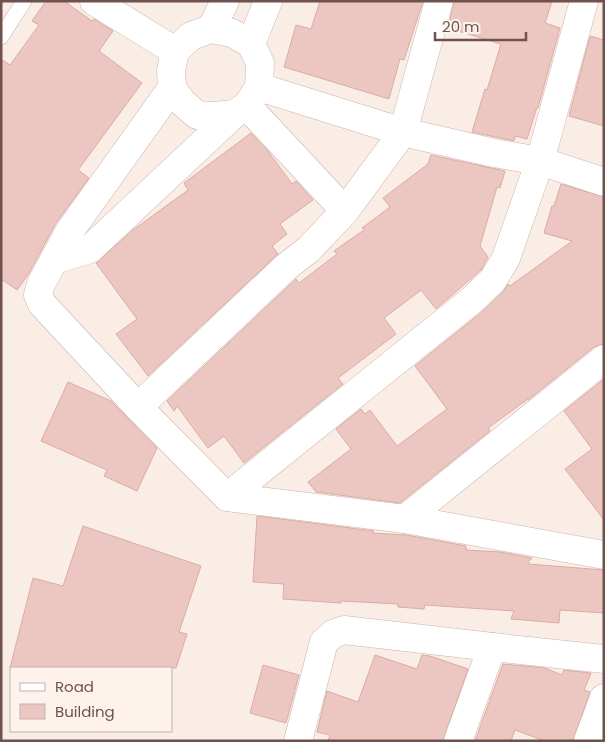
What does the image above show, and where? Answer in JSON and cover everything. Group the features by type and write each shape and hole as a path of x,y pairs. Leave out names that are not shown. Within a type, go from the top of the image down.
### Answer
{"street":[{"path":"94,1 175,52"},
{"path":"211,29 225,1"},
{"path":"251,44 268,1"},
{"path":"138,407 286,267 309,249 345,211 403,132 439,1"},
{"path":"227,497 472,300 493,280 506,258 540,161 584,1"},
{"path":"54,260 90,249 247,102 260,62 251,44 232,33 211,29 191,36 175,52 171,71 172,88 182,102 197,115 215,116 247,102 540,161 604,182"},
{"path":"172,88 69,232 41,284 38,295 42,304 138,407 227,497 405,519 601,551"},
{"path":"247,102 345,211"},
{"path":"405,519 604,359"},
{"path":"298,741 324,642 333,634 344,630 604,659"},
{"path":"458,741 492,647"},
{"path":"588,741 604,698"}],"lane":[{"path":"1,37 24,1"}],"building":[{"path":"46,1 64,1 92,21 94,19 113,31 99,51 142,83 78,170 89,178 56,223 28,275 17,290 1,279 1,59 10,65 39,25 32,21"},
{"path":"320,1 423,1 404,60 400,59 389,99 284,67 296,25 311,29"},
{"path":"454,1 552,1 545,23 560,28 538,108 527,139 515,136 514,141 472,132 501,44 448,28"},
{"path":"590,36 604,40 604,126 569,116"},
{"path":"251,133 268,151 292,184 296,181 313,200 280,224 287,234 272,246 278,254 148,376 116,334 137,319 96,263 133,230 188,190 184,183"},
{"path":"431,155 505,171 500,188 497,187 480,246 488,257 481,270 436,309 421,290 384,318 396,334 338,378 343,384 244,463 224,436 208,448 177,406 174,411 167,401 296,279 299,283 337,254 334,251 364,230 362,228 390,207 383,198 428,164"},
{"path":"561,184 604,197 604,344 594,347 528,400 488,428 490,431 400,503 316,492 308,482 351,449 336,429 361,409 365,414 370,410 397,446 447,409 415,366 482,312 504,291 508,284 510,286 572,241 544,233"},
{"path":"604,379 604,520 565,469 592,449 564,411"},
{"path":"68,382 111,401 157,448 137,491 104,476 107,470 41,441"},
{"path":"257,516 374,531 372,533 406,535 466,546 466,550 501,552 532,558 528,564 604,570 604,613 560,610 559,623 511,619 514,611 425,605 424,609 398,607 398,604 283,599 284,584 253,582"},
{"path":"83,526 201,566 179,632 187,634 176,668 10,667 33,578 63,586"},
{"path":"375,655 417,669 422,655 468,669 443,741 328,741 330,735 317,732 327,691 358,702"},
{"path":"503,664 545,668 562,675 564,670 591,673 584,690 590,692 573,741 545,741 515,730 511,741 475,741"},
{"path":"263,665 299,675 286,723 250,713"}]}
